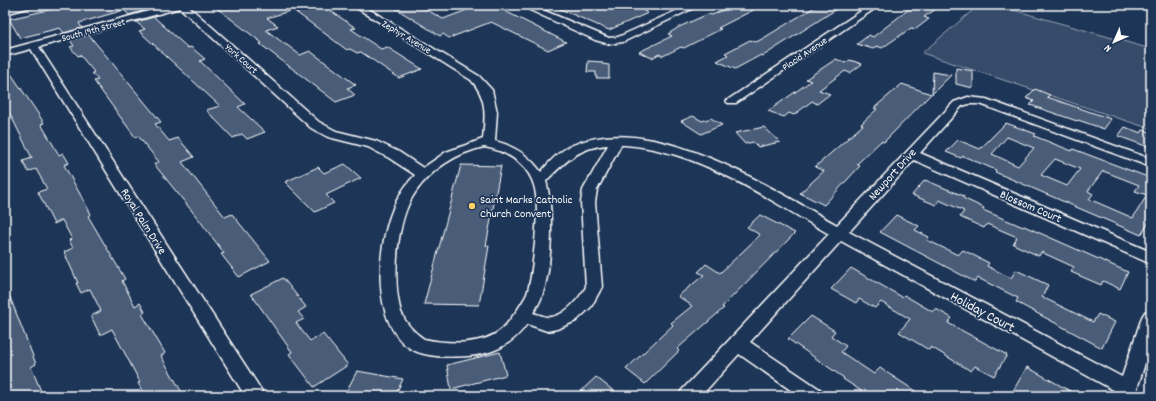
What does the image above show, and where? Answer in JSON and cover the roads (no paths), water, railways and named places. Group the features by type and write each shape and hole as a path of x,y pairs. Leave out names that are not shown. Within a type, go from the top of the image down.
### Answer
{"street":[{"path":"5,11 28,5"},
{"name":"South 19th Street","path":"5,53 181,5"},
{"name":"York Court","path":"181,5 303,112 315,125 326,131 372,144 394,155 423,174"},
{"name":"Zephyr Avenue","path":"356,5 475,78 486,90 491,112 489,144"},
{"path":"523,5 598,38 609,41 620,40 691,6"},
{"name":"Placid Avenue","path":"732,101 876,5"},
{"name":"Royal Palm Drive","path":"34,46 255,396"},
{"name":"Newport Drive","path":"689,396 840,233 910,154 958,104 968,100 982,101 1151,163"},
{"path":"522,316 548,324 557,322 570,316 585,303 594,287 588,202 590,190 616,142"},
{"name":"Holiday Court","path":"539,181 559,160 571,151 584,145 616,142 665,146 690,154 830,226 840,233 1126,392"},
{"path":"489,144 498,145 514,152 526,162 539,181 544,200 540,261 535,294 516,327 502,339 480,348 452,349 420,345 407,336 394,313 388,276 396,218 407,193 423,174 446,156 466,146 489,144"},
{"name":"Blossom Court","path":"910,154 1151,258"},
{"path":"1126,392 1151,317"},
{"path":"737,343 814,396"}],"place":[{"name":"Saint Marks Catholic Church Convent","path":"472,206"}]}
